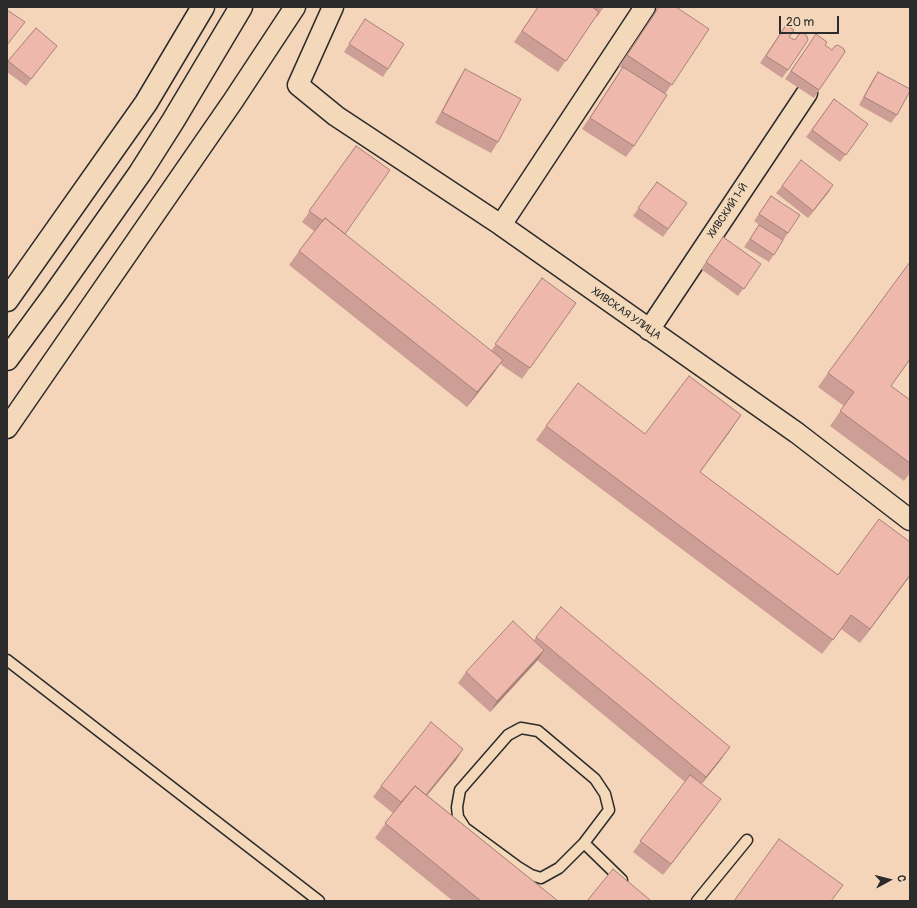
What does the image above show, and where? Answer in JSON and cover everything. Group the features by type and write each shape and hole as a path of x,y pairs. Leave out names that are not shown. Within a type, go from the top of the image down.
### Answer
{"main road":[{"path":"7,300 146,103 203,7"},
{"path":"7,359 54,296 140,173 241,7"}],"street":[{"path":"7,428 233,100 295,7"},
{"name":"ХИВСКАЯ УЛИЦА","path":"333,7 298,85 336,116 500,225 797,433 910,520"},
{"path":"500,225 645,7"},
{"name":"ХИВСКИЙ 1-Й","path":"648,330 807,93"}],"lane":[{"path":"7,660 319,901"},
{"path":"521,728 538,731 595,779 605,794 608,810 584,843 559,868 550,874 542,878 531,876 465,828 458,817 457,807 460,790 508,735 521,728"},
{"path":"697,901 747,840"},
{"path":"584,843 627,885"}],"building":[{"path":"538,7 592,7 599,12 566,61 522,31"},
{"path":"659,7 676,7 709,29 672,85 627,55"},
{"path":"7,10 25,22 7,45"},
{"path":"365,19 404,44 388,69 349,44"},
{"path":"786,25 794,30 789,37 795,40 799,34 803,33 807,36 808,40 788,70 766,56"},
{"path":"36,28 57,46 31,79 8,61"},
{"path":"816,34 827,42 825,45 832,50 838,45 844,49 845,52 819,90 791,71"},
{"path":"623,67 667,95 634,146 590,118"},
{"path":"465,69 521,99 498,142 442,112"},
{"path":"878,72 910,89 897,115 864,97"},
{"path":"834,99 868,124 846,155 812,130"},
{"path":"356,146 390,170 345,234 325,218 323,221 309,211"},
{"path":"801,160 833,185 813,211 782,186"},
{"path":"657,182 687,203 668,229 638,208"},
{"path":"771,196 800,215 788,233 759,214"},
{"path":"325,218 503,360 477,392 299,251"},
{"path":"759,225 783,240 774,255 750,239"},
{"path":"723,237 761,264 744,289 706,262"},
{"path":"910,262 910,359 891,386 910,400 910,463 840,411 854,392 828,373"},
{"path":"542,278 576,303 530,368 495,344"},
{"path":"689,376 741,415 700,472 838,575 879,519 910,542 910,575 870,629 851,615 833,640 546,426 578,383 645,434"},
{"path":"561,607 730,747 706,777 536,637"},
{"path":"513,621 544,650 497,701 466,672"},
{"path":"431,722 463,749 426,795 415,786 401,802 381,786"},
{"path":"690,775 721,799 671,864 640,841"},
{"path":"415,786 558,901 481,901 385,823"},
{"path":"779,839 843,885 831,901 734,901"},
{"path":"613,869 650,900 587,901"}]}
